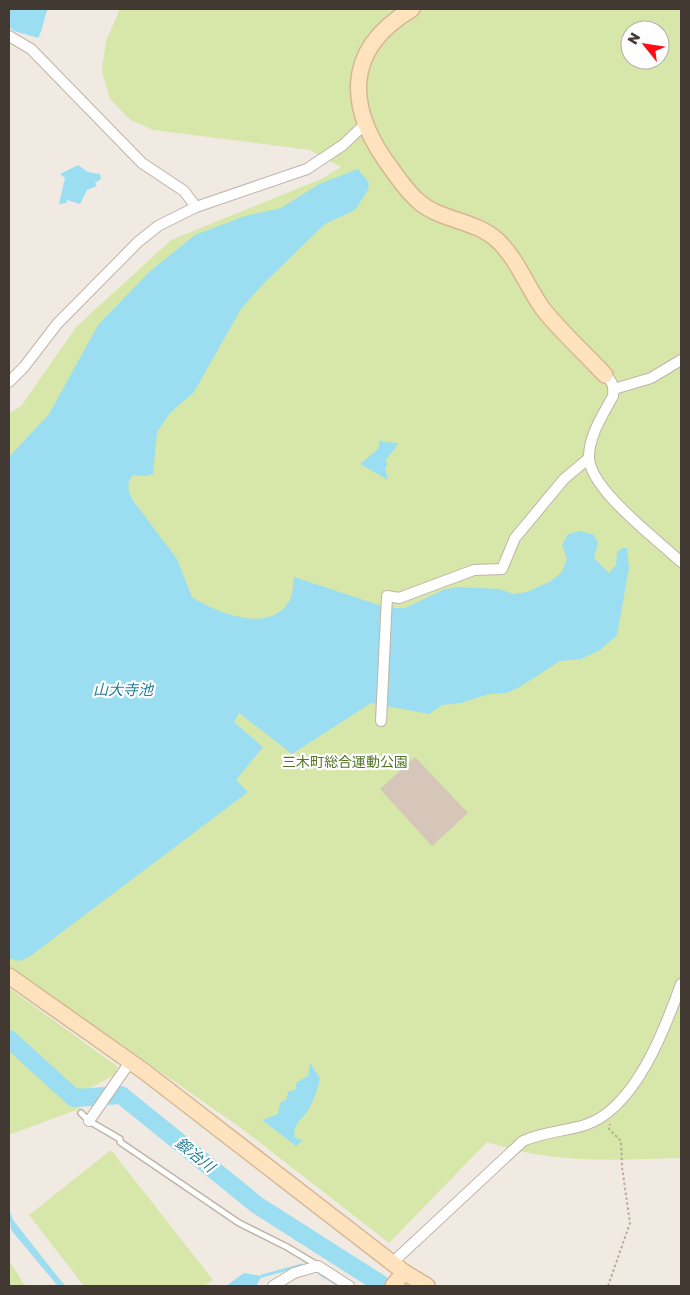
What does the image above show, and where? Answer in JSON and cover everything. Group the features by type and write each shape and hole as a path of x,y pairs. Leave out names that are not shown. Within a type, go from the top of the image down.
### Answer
{"street":[{"path":"412,9 384,29 371,47 361,66 358,87 364,125 378,152 417,201 432,210 477,226 499,242 543,309 613,382 614,389 591,438 589,458 594,474 609,497 681,562"},
{"path":"9,36 31,49 142,163 184,191 196,207"},
{"path":"9,382 24,367 57,324 138,242 158,226 196,207 307,169 343,144 364,125"},
{"path":"614,389 651,378 681,360"},
{"path":"381,721 385,604 387,596 399,598 406,596 474,570 502,570 515,538 564,479 589,458"},
{"path":"9,976 127,1067 392,1263 398,1280 427,1286"},
{"path":"392,1263 523,1141 541,1133 585,1125 601,1118 614,1107 653,1054 681,984"},
{"path":"85,1117 127,1067"},
{"path":"272,1286 294,1273 318,1266 349,1286"}],"lane":[{"path":"85,1117 120,1139 120,1142 239,1223 287,1247 318,1266"}],"path":[{"path":"608,1286 630,1223 622,1167 621,1141 609,1129 614,1107"}],"green space":[{"name":"三木町総合運動公園","path":"120,9 681,9 681,1158 583,1159 536,1154 487,1142 389,1243 241,1128 9,966 9,414 22,405 76,327 171,240 321,179 341,167 310,150 153,130 129,119 110,99 102,71 106,41"},
{"path":"9,988 118,1067 116,1070 118,1073 77,1095 9,1033"},
{"path":"9,1047 55,1089 81,1108 9,1135"},
{"path":"111,1150 213,1280 204,1286 84,1286 29,1215"},
{"path":"9,1260 25,1286 9,1286"}],"water":[{"path":"9,9 48,9 38,38 14,31 9,27"},
{"path":"78,165 88,172 100,174 101,179 95,183 97,186 87,190 80,204 67,200 66,203 59,204 65,178 60,174"},
{"name":"山大寺池","path":"358,169 369,183 368,190 355,210 325,224 263,284 241,309 194,392 170,413 157,432 153,474 145,476 133,475 128,486 132,499 177,559 192,597 227,614 255,619 268,617 279,612 288,603 292,594 294,577 388,608 405,608 443,590 457,587 499,589 514,594 527,592 551,581 562,572 567,559 562,545 568,534 580,531 594,535 598,543 594,558 609,573 616,565 617,552 622,548 627,548 629,568 617,635 600,650 581,659 560,661 518,688 506,693 489,694 461,703 442,705 429,714 371,703 292,754 239,713 234,722 263,747 236,780 248,792 29,957 19,961 9,958 9,457 49,414 98,325 149,272 195,235 245,216 281,208 319,184"},
{"path":"380,440 399,443 385,461 388,464 385,468 388,480 360,464 378,449"},
{"path":"310,1063 320,1078 317,1091 307,1112 296,1126 295,1138 303,1140 296,1146 262,1120 278,1114 280,1103 286,1100 288,1092 295,1090 297,1082 308,1076"},
{"path":"9,1209 13,1220 65,1286 55,1286 57,1285 11,1230"},
{"path":"244,1273 262,1276 256,1286 226,1286"}],"building":[{"path":"415,757 468,813 432,846 380,789"}],"waterway":[{"name":"鍛冶川","path":"9,1039 74,1098 121,1095 257,1205 384,1286"},
{"path":"262,1276 302,1265"},
{"path":"320,1274 340,1286"}]}
